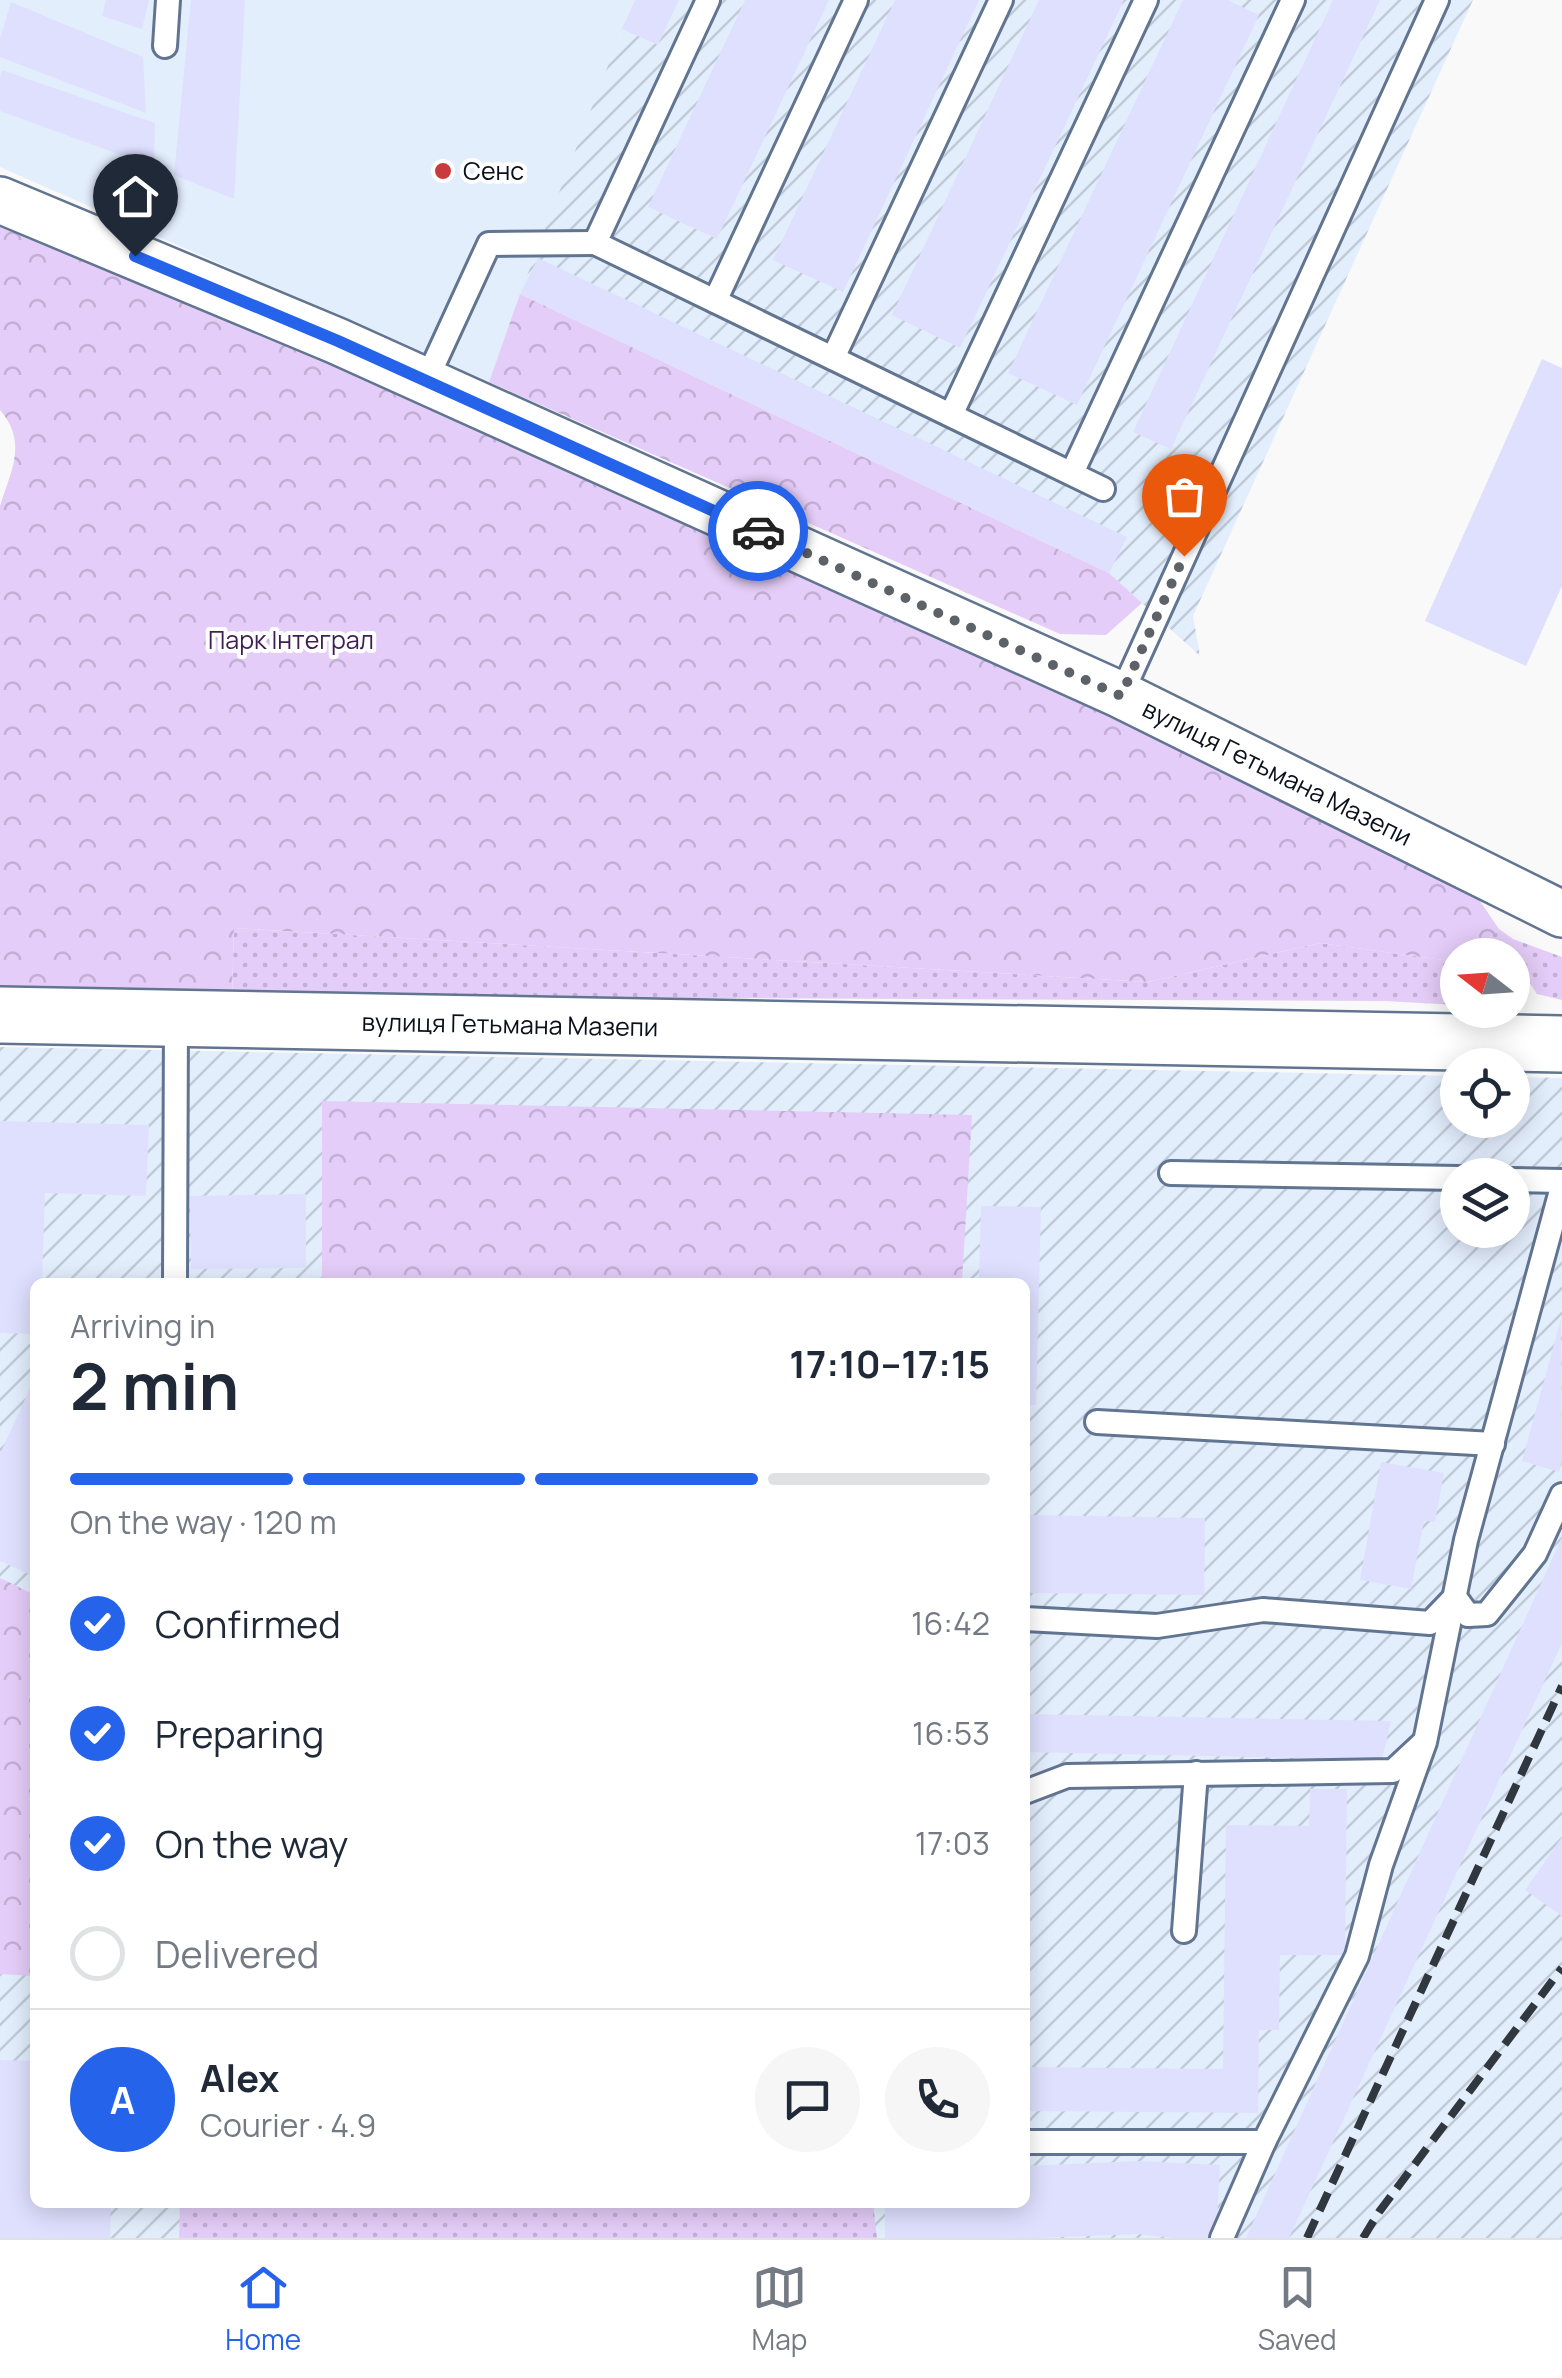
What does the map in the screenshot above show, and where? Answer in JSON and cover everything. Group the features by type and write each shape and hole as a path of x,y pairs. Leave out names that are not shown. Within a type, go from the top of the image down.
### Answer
{"main road":[{"name":"вулиця Гетьмана Мазепи","path":"0,1015 1562,1044"}],"street":[{"name":"вулиця Гетьмана Мазепи","path":"0,200 338,341 1121,696 1562,914"}],"lane":[{"path":"164,46 168,0"},
{"path":"595,243 708,0"},
{"path":"715,302 856,0"},
{"path":"833,358 1002,0"},
{"path":"952,415 1146,0"},
{"path":"1072,473 1293,0"},
{"path":"1121,696 1437,0"},
{"path":"426,382 489,244 595,243 1103,489"},
{"path":"175,1278 176,1018"},
{"path":"1170,1173 1440,1178"},
{"path":"1222,2238 1264,2142 1357,1956 1381,1865 1425,1742 1466,1540 1562,1184 1530,1181"},
{"path":"1097,1422 1492,1444"},
{"path":"1455,1598 1468,1614 1488,1614 1535,1554 1562,1495"},
{"path":"1030,1619 1156,1626 1263,1610 1430,1624 1455,1598"},
{"path":"1030,1790 1068,1776 1393,1771 1425,1742"},
{"path":"1184,1930 1196,1774"},
{"path":"1030,2142 1264,2142"}],"shaded area":[{"path":"0,0 635,0 489,382 0,167"},
{"path":"635,0 1473,0 1193,616 1200,656 1109,573 520,294"},
{"path":"0,1047 1440,1076 1440,1138 1530,1138 1530,1077 1562,1078 1562,2238 0,2238"}],"green space":[{"name":"Парк Інтеграл","path":"0,205 1452,860 1499,929 1489,938 1440,938 1440,960 1320,943 1148,982 234,928 232,996 0,994 0,506 15,445 0,410"},
{"path":"520,294 1109,573 1142,603 1106,635 1060,634 489,382"},
{"path":"234,928 1148,982 1320,943 1440,960 1440,1004 232,996"},
{"path":"1499,929 1512,938 1489,938"},
{"path":"1530,945 1562,957 1562,1000 1537,994 1530,984"},
{"path":"322,1101 972,1115 962,1278 322,1278"},
{"path":"0,1578 30,1593 30,1976 0,1974"},
{"path":"180,2208 874,2208 877,2238 179,2238"}],"building":[{"path":"106,0 149,0 142,29 102,16"},
{"path":"191,0 245,0 234,199 174,175"},
{"path":"635,0 679,0 658,45 622,29"},
{"path":"745,0 829,0 717,239 648,207"},
{"path":"895,0 979,0 843,292 773,260"},
{"path":"1039,0 1124,0 960,348 892,315"},
{"path":"1183,0 1227,0 1259,15 1077,405 1008,373"},
{"path":"1333,0 1380,0 1171,449 1133,432"},
{"path":"11,2 143,57 146,113 0,57 0,39"},
{"path":"2,70 155,123 154,167 0,111"},
{"path":"538,258 1127,537 1109,573 520,294"},
{"path":"1542,359 1562,368 1562,586 1526,666 1425,621"},
{"path":"0,1121 149,1125 146,1196 45,1193 42,1278 30,1278 30,1334 0,1333"},
{"path":"306,1194 306,1268 191,1269 190,1196"},
{"path":"981,1206 1041,1207 1036,1405 1030,1405 1030,1278 979,1278"},
{"path":"1561,1319 1562,1461 1559,1472 1522,1461"},
{"path":"30,1388 30,1575 0,1561 0,1454"},
{"path":"1381,1462 1444,1473 1435,1522 1424,1521 1411,1589 1360,1580"},
{"path":"1030,1515 1205,1518 1204,1595 1030,1593"},
{"path":"1562,1537 1562,1643 1289,2238 1246,2238"},
{"path":"1030,1714 1391,1721 1382,1760 1030,1752"},
{"path":"1310,1789 1347,1789 1345,1955 1280,1955 1279,2030 1259,2030 1258,2113 1030,2111 1030,2067 1223,2069 1226,1825 1309,1826"},
{"path":"1562,1837 1562,1916 1525,1890"},
{"path":"0,2060 30,2061 30,2208 111,2208 110,2238 0,2238"},
{"path":"1139,2161 1220,2165 1216,2238 1138,2234 885,2238 885,2208 1030,2208 1030,2166"}],"railway":[{"path":"1307,2238 1562,1686"},
{"path":"1363,2238 1562,1968"}],"way so far":[{"path":"758,531 1121,696 1184,556"}],"place":[{"name":"Сенс","path":"443,171"}],"route":[{"path":"135,256 338,341 758,531"}]}
